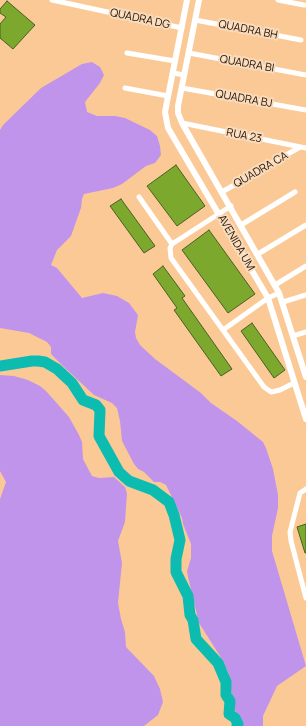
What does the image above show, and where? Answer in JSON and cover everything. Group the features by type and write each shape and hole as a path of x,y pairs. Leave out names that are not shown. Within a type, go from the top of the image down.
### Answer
{"street":[{"name":"QUADRA DG","path":"52,0 182,28"},
{"name":"AVENIDA UM","path":"187,0 165,112 168,128 268,298 306,419"},
{"name":"AVENIDA UM","path":"199,0 178,106 178,113 182,123 231,206 279,293 305,369 306,377"},
{"path":"278,0 304,5"},
{"name":"QUADRA BH","path":"195,20 301,40"},
{"path":"127,53 175,61"},
{"name":"QUADRA BI","path":"189,54 306,75"},
{"path":"173,73 184,75"},
{"path":"124,88 168,96"},
{"name":"QUADRA BJ","path":"182,88 306,110"},
{"name":"RUA 23","path":"182,123 306,148"},
{"name":"QUADRA CA","path":"222,192 300,147"},
{"path":"241,225 295,192"},
{"path":"139,197 172,244"},
{"path":"231,206 172,244 170,248 171,258 264,387 271,392 280,390 294,383"},
{"path":"258,254 306,225"},
{"path":"275,285 306,266"},
{"path":"223,330 268,298 279,293"},
{"path":"283,302 306,295"},
{"path":"293,336 306,332"},
{"path":"306,489 300,493 290,532 306,598"}],"shaded area":[{"path":"92,62 100,67 104,75 100,83 85,102 87,112 97,116 115,116 125,118 150,130 157,136 161,155 155,163 146,166 122,184 113,188 84,194 81,208 71,236 57,250 51,265 57,268 82,298 103,293 117,296 129,303 138,315 135,332 136,338 140,345 155,359 263,442 266,448 273,469 278,495 278,508 272,536 272,551 306,666 277,686 263,716 263,726 243,726 236,713 229,674 220,656 199,623 187,571 191,558 191,544 182,518 166,485 160,482 154,482 134,464 122,441 117,408 112,403 94,395 65,368 51,354 51,347 47,342 29,333 0,328 0,130 3,125 41,88 82,64"},
{"path":"0,375 14,376 28,380 46,391 69,417 79,435 82,442 83,459 92,476 99,478 114,477 125,487 127,493 125,522 118,541 122,563 118,603 125,632 126,647 154,676 160,689 163,702 158,715 144,726 0,726 0,499 6,482 0,471"}],"building":[{"path":"7,1 35,25 13,49 0,38 0,24 6,17 0,13 0,9"},
{"path":"176,165 205,206 177,226 147,186"},
{"path":"121,199 155,246 144,253 110,206"},
{"path":"209,230 255,294 228,313 182,250"},
{"path":"163,266 185,296 182,298 232,369 221,376 174,310 177,308 153,274"},
{"path":"252,323 285,370 274,378 241,331"},
{"path":"306,524 306,553 305,553 297,527"}],"waterway":[{"path":"0,366 38,361 45,362 57,369 72,383 83,400 96,405 100,410 99,436 119,472 129,481 153,490 169,502 180,540 176,559 176,572 188,596 190,615 193,620 196,639 218,663 226,682 226,695 230,701 229,714 235,718 238,724 237,726"}]}
